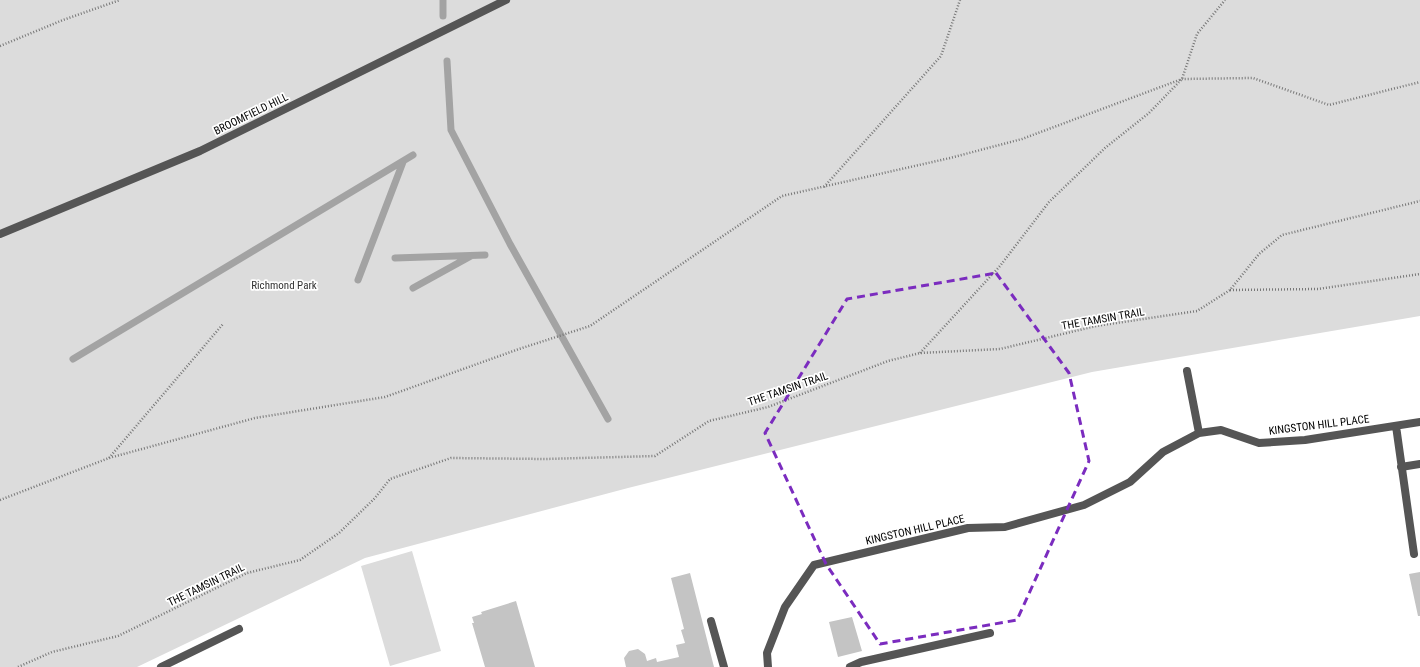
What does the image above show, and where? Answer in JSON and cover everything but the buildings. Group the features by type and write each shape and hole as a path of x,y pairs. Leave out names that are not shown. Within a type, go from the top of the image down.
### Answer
{"street":[{"name":"BROOMFIELD HILL","path":"0,234 200,151 506,0"},
{"path":"1187,371 1199,433"},
{"name":"KINGSTON HILL PLACE","path":"768,667 767,652 785,606 814,565 968,528 1005,527 1084,505 1130,482 1163,452 1199,433 1221,430 1259,443 1305,440 1420,422"},
{"path":"1396,426 1414,554"},
{"path":"1402,467 1420,464"},
{"path":"711,622 724,667"},
{"path":"161,667 239,629"},
{"path":"850,667 861,662 990,633"}],"path":[{"path":"0,46 64,20 120,0"},
{"path":"823,187 942,56 960,0"},
{"path":"920,354 1000,266 1048,202 1105,148 1149,113 1182,79 1197,34 1226,0"},
{"path":"0,500 109,458 256,418 385,397 519,349 590,326 782,196 950,158 1022,139 1182,79 1254,78 1329,105 1420,82"},
{"name":"THE TAMSIN TRAIL","path":"18,667 52,652 118,636 247,572 300,560 339,533 374,498 390,479 452,458 546,459 655,456 709,421 768,407 888,361 920,354 1000,349 1096,326 1197,311 1230,290 1259,254 1282,235 1420,201"},
{"path":"1230,290 1318,289 1420,274"},
{"path":"109,458 223,324"}],"highlighted area":[{"path":"996,273 1069,373 1089,461 1017,620 880,644 826,564 765,433 847,299"}],"green space":[{"name":"Richmond Park","path":"0,0 1420,0 1420,316 1092,372 628,488 365,558 137,667 0,667"},
{"path":"412,551 441,651 390,666 361,566"}],"waterway":[{"path":"443,0 443,16"},
{"path":"447,61 451,130 510,244 608,419"},
{"path":"73,359 413,155"},
{"path":"358,280 403,162"},
{"path":"395,258 485,255"},
{"path":"413,288 471,256"}]}
